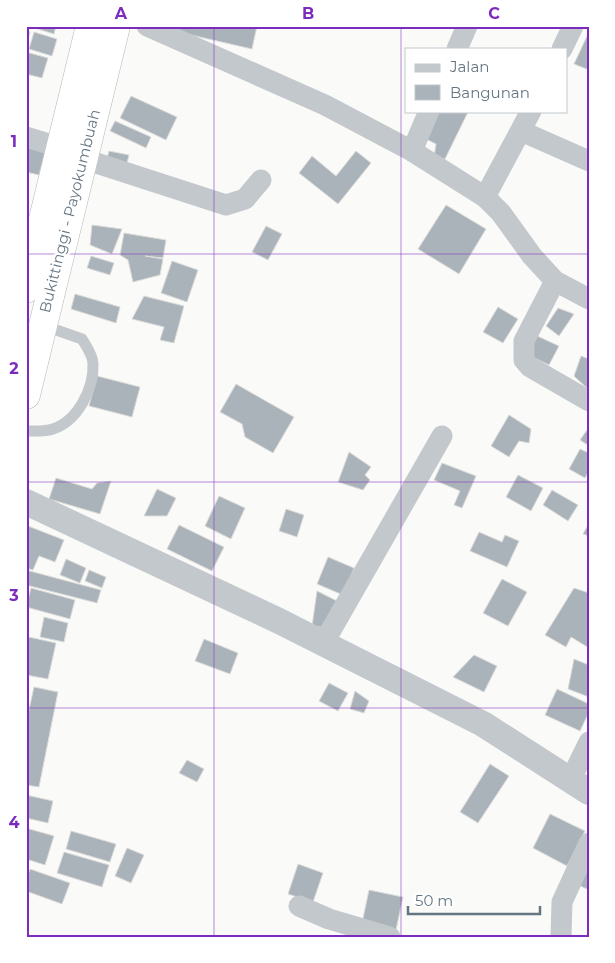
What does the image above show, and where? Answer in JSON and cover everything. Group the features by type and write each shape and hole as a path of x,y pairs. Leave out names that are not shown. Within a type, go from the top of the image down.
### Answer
{"highway":[{"name":"Bukittinggi - Payokumbuah","path":"26,396 84,159 90,26"},
{"name":"Bukittinggi - Payokumbuah","path":"26,289 59,147 86,96 116,26"}],"street":[{"path":"147,26 325,106 412,151 484,197 501,213 532,256 555,282 589,298"},
{"path":"457,48 467,26"},
{"path":"562,48 573,26"},
{"path":"412,151 430,112"},
{"path":"484,197 530,112"},
{"path":"521,131 589,161"},
{"path":"26,137 59,147"},
{"path":"84,159 226,205 245,199 261,180"},
{"path":"555,282 524,341 524,360 530,367 589,401"},
{"path":"323,644 442,436"},
{"path":"26,502 279,621 484,724 544,761 580,787 589,742"},
{"path":"561,937 562,902 589,843"},
{"path":"299,906 329,919 390,937"}],"lane":[{"path":"26,431 52,430 63,425 74,415 84,400 93,363 82,339 42,325"}],"building":[{"path":"28,26 56,26 54,34"},
{"path":"180,26 257,26 252,49 178,32"},
{"path":"26,31 30,32 26,46"},
{"path":"34,32 57,39 52,56 29,49"},
{"path":"589,35 589,70 574,64"},
{"path":"26,52 48,58 42,78 26,74"},
{"path":"131,96 177,117 166,140 120,118"},
{"path":"432,112 468,112 445,159 434,157 436,144 420,136"},
{"path":"115,121 151,137 146,148 110,131"},
{"path":"26,146 45,151 39,175 26,172"},
{"path":"109,151 129,155 126,167 106,162"},
{"path":"356,151 371,163 338,204 299,173 312,156 336,176"},
{"path":"446,205 486,229 459,274 418,249"},
{"path":"92,225 122,229 112,254 90,245"},
{"path":"266,226 282,234 268,260 252,252"},
{"path":"124,233 166,240 163,258 145,256 163,259 160,275 133,282 128,260 120,255"},
{"path":"91,256 114,263 110,275 87,268"},
{"path":"172,261 198,270 187,302 161,293"},
{"path":"75,294 120,307 116,323 71,309"},
{"path":"144,296 184,306 174,343 160,340 164,327 132,319"},
{"path":"498,307 518,319 503,343 483,332"},
{"path":"558,308 574,314 559,336 546,326"},
{"path":"535,335 559,346 549,365 526,354"},
{"path":"581,356 589,359 589,390 574,376"},
{"path":"97,376 140,387 132,417 89,406"},
{"path":"236,384 294,417 273,453 245,437 242,424 220,412"},
{"path":"509,415 531,429 529,443 519,441 509,457 491,446"},
{"path":"589,427 589,446 580,440"},
{"path":"580,449 589,453 589,471 585,478 569,469"},
{"path":"349,452 371,467 365,475 370,480 363,490 338,482"},
{"path":"442,463 476,476 462,508 454,505 460,491 434,480"},
{"path":"518,475 543,488 531,511 506,497"},
{"path":"56,478 92,489 97,483 111,481 100,514 49,499"},
{"path":"157,489 176,498 167,516 144,516"},
{"path":"552,490 578,505 568,521 543,505"},
{"path":"219,496 245,508 231,539 205,526"},
{"path":"286,509 304,515 297,537 279,531"},
{"path":"589,523 589,536 583,534"},
{"path":"179,525 224,547 212,571 167,549"},
{"path":"28,526 64,540 55,562 39,556 33,570 26,568"},
{"path":"479,532 502,542 505,535 519,541 507,567 470,551"},
{"path":"328,557 354,568 343,595 317,584"},
{"path":"66,559 86,568 80,583 60,575"},
{"path":"26,570 101,590 97,603 26,585"},
{"path":"89,570 106,577 102,588 85,581"},
{"path":"502,579 527,592 508,626 483,613"},
{"path":"31,588 75,600 70,619 26,607"},
{"path":"574,588 589,593 589,648 571,637 566,647 545,635"},
{"path":"317,591 341,603 327,628 312,626"},
{"path":"44,617 68,623 64,642 40,637"},
{"path":"29,637 56,643 48,679 26,675 26,651"},
{"path":"204,639 238,653 230,674 195,661"},
{"path":"474,655 497,666 484,692 453,677"},
{"path":"574,659 589,665 589,697 568,689"},
{"path":"329,683 348,693 338,711 319,701"},
{"path":"34,687 58,692 39,787 26,785 26,723"},
{"path":"557,689 589,704 589,712 580,731 545,715"},
{"path":"355,691 369,701 364,713 350,709"},
{"path":"187,760 204,769 197,782 179,773"},
{"path":"490,764 509,776 478,823 460,812"},
{"path":"26,795 53,801 48,823 26,818"},
{"path":"550,814 585,831 567,866 533,848"},
{"path":"26,828 54,836 45,865 26,859"},
{"path":"71,831 116,844 110,862 66,849"},
{"path":"127,848 144,855 131,883 115,876"},
{"path":"64,852 109,865 102,887 57,873"},
{"path":"589,860 589,890 574,883"},
{"path":"298,864 323,873 313,902 288,894"},
{"path":"30,869 70,883 62,904 26,891 26,881"},
{"path":"369,890 403,897 396,930 362,923"}]}
